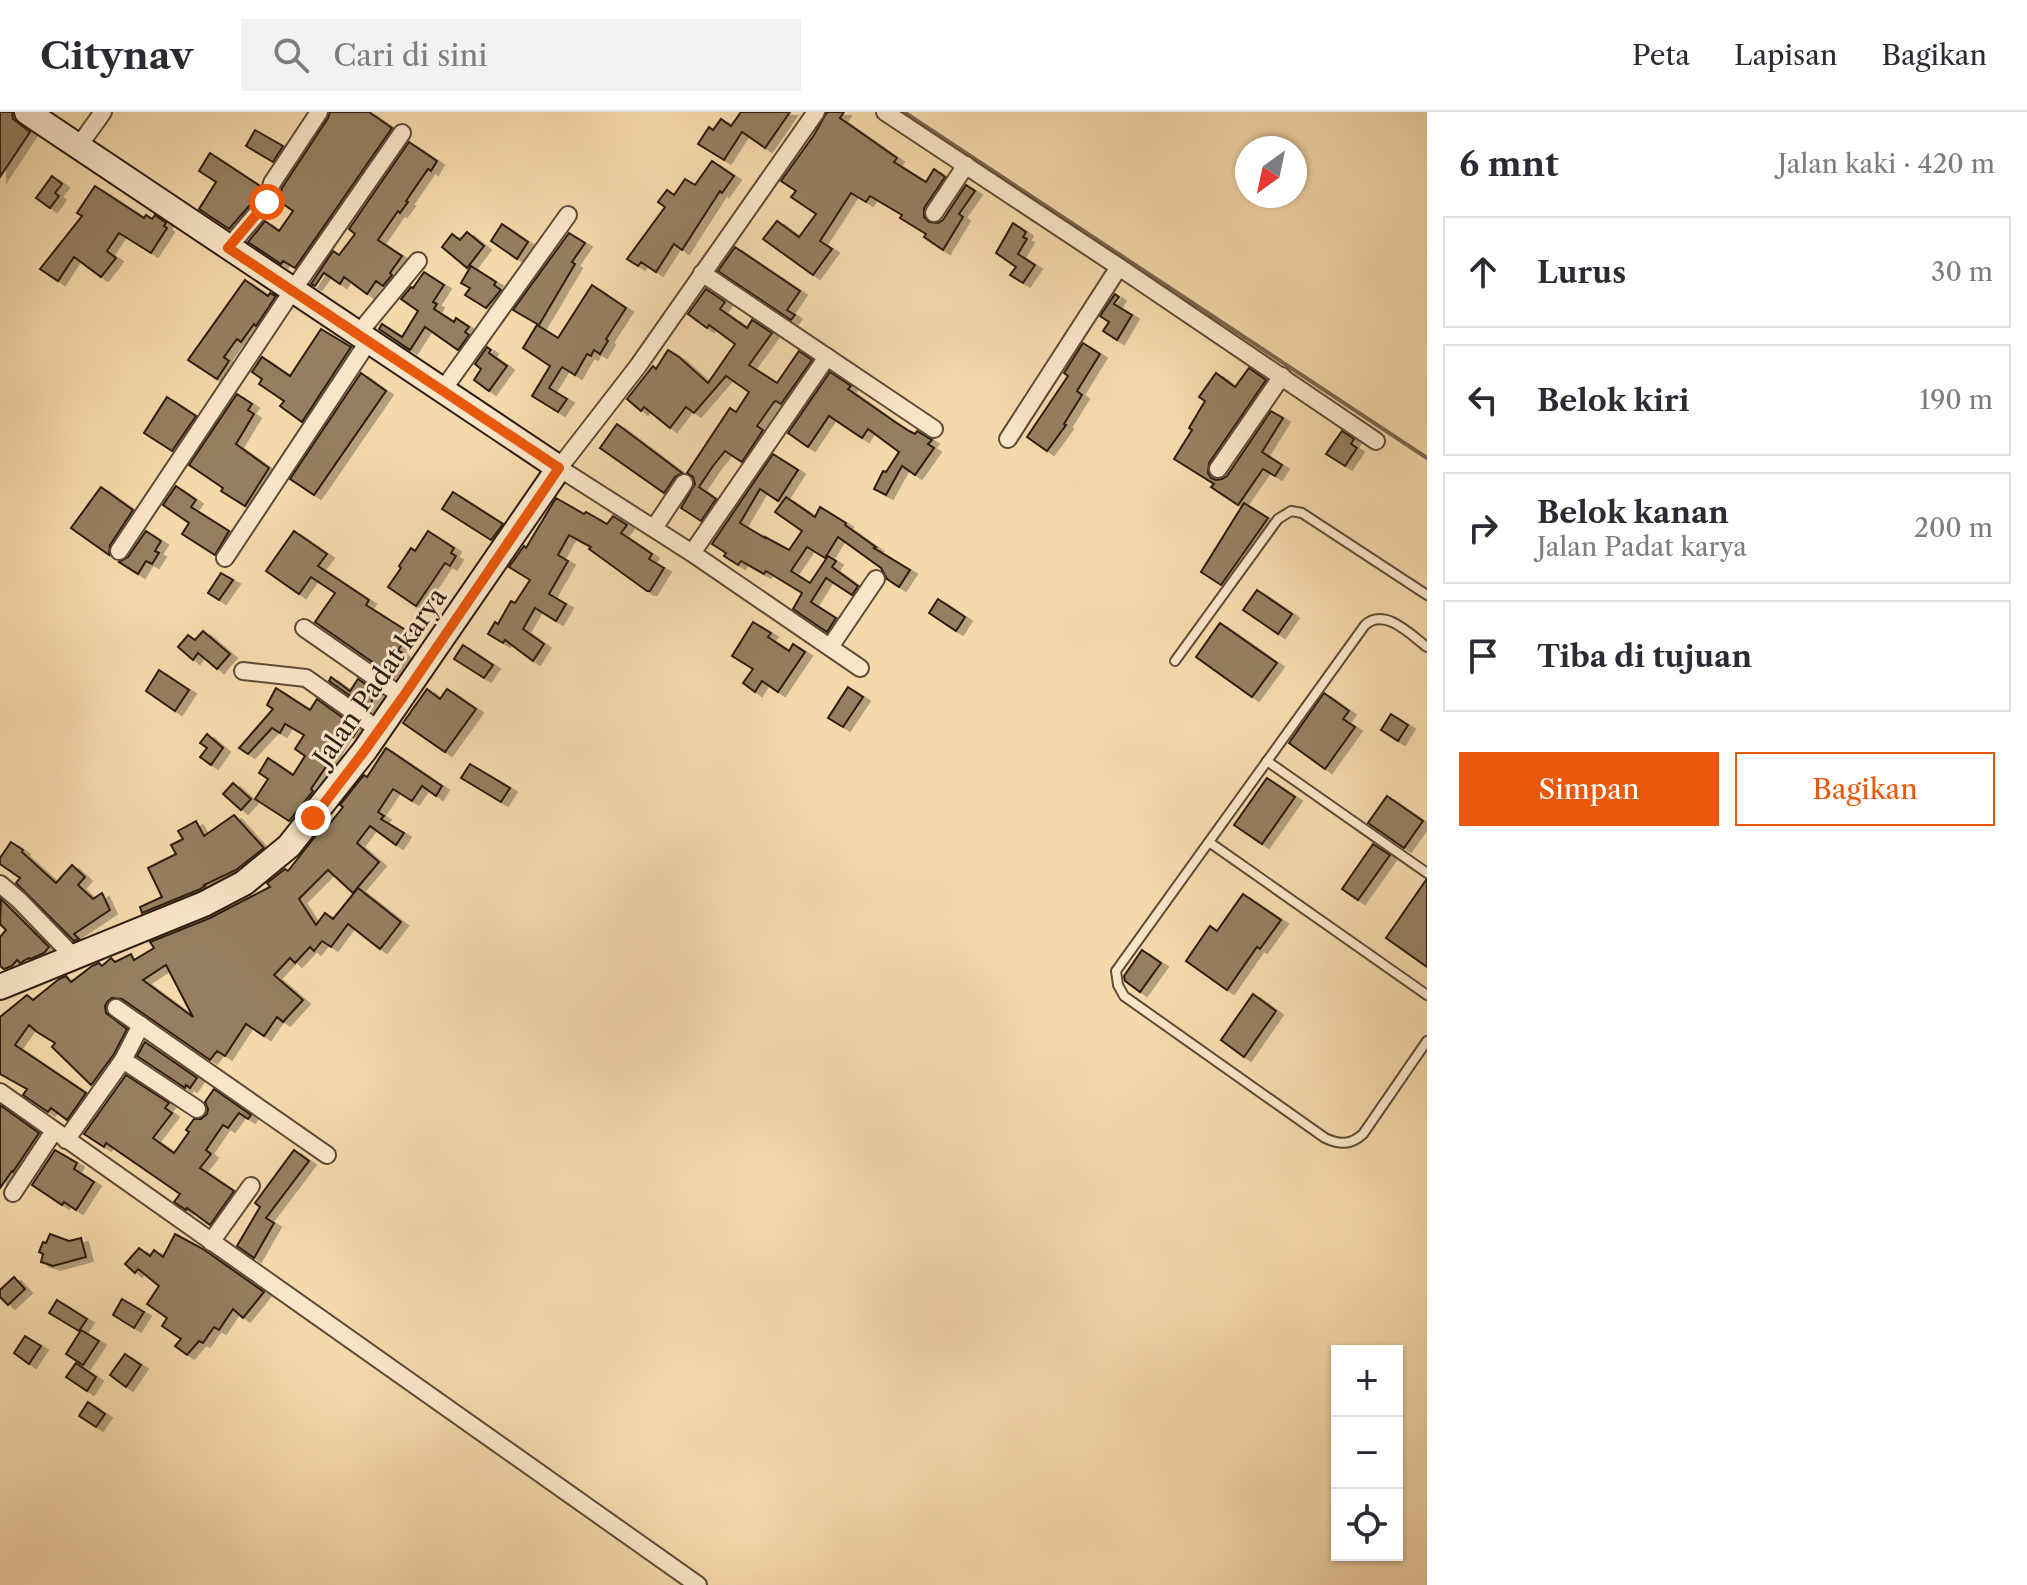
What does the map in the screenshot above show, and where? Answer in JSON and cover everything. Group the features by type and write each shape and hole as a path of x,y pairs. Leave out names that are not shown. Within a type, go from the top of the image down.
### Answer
{"main road":[{"path":"27,112 559,468"},
{"name":"Jalan Padat karya","path":"0,987 204,904 252,877 275,859 296,839 328,799 403,697 559,468"}],"street":[{"path":"78,147 103,112"},
{"path":"228,248 267,202 272,183 319,112"},
{"path":"816,112 638,366 559,468 692,553 860,668"},
{"path":"885,112 1376,441"},
{"path":"119,551 402,133"},
{"path":"934,213 966,165"},
{"path":"442,391 568,215"},
{"path":"225,558 363,338 418,261"},
{"path":"1008,439 1119,267"},
{"path":"702,273 934,429"},
{"path":"692,553 827,357"},
{"path":"1218,469 1282,376"},
{"path":"654,528 684,483"},
{"path":"830,647 876,579"},
{"path":"304,628 403,697"},
{"path":"243,671 306,678 379,730"},
{"path":"0,884 75,958"},
{"path":"116,1008 327,1155"},
{"path":"13,1193 123,1060 141,1025"},
{"path":"123,1060 197,1109"},
{"path":"0,1092 698,1585"},
{"path":"211,1242 251,1186"}],"lane":[{"path":"1175,661 1278,519 1291,511 1302,513 1427,595"},
{"path":"1427,647 1390,621 1382,618 1369,620 1116,971 1124,996 1325,1138 1340,1143 1356,1141 1363,1134 1427,1041"},
{"path":"1267,761 1427,873"},
{"path":"1209,842 1427,995"}],"building":[{"path":"0,112 12,112 13,119 30,132 0,177"},
{"path":"330,112 369,112 392,128 295,268 283,261 281,264 248,242 265,221 279,231 293,211 279,201 282,188"},
{"path":"741,112 790,112 765,148 742,132 724,160 698,144 709,127 713,130 721,119 731,126"},
{"path":"827,112 844,112 840,118 897,158 894,162 926,182 934,169 945,177 924,208 924,217 929,222 943,220 966,185 975,191 959,214 963,217 943,250 924,237 926,234 900,218 902,215 870,196 866,202 851,193 820,241 832,249 813,275 763,239 777,221 799,237 816,214 791,197 796,191 781,181"},
{"path":"255,130 283,146 273,162 246,146"},
{"path":"409,142 437,161 431,171 428,169 408,202 378,240 402,256 390,273 392,275 383,286 376,281 367,294 344,277 340,284 324,273 315,286 311,284 333,251 339,255 355,234 349,229"},
{"path":"210,153 260,186 257,197 229,229 199,209 216,182 199,171"},
{"path":"712,161 734,176 722,193 720,191 682,250 674,244 656,272 641,262 638,266 627,259 665,207 658,202 667,190 674,195 685,179 695,185"},
{"path":"52,176 62,184 55,193 59,196 50,208 36,198"},
{"path":"95,186 144,218 146,215 152,219 155,215 166,223 164,226 167,228 151,253 119,233 107,251 116,258 101,277 74,257 58,281 40,269 82,216 77,213"},
{"path":"1013,223 1026,232 1023,237 1027,239 1018,254 1035,265 1023,283 1010,275 1016,267 996,253"},
{"path":"502,224 528,242 517,259 491,241"},
{"path":"467,232 484,246 467,268 442,247 452,234 460,240"},
{"path":"569,233 585,243 539,325 513,310"},
{"path":"735,247 800,291 787,310 795,315 791,320 718,271"},
{"path":"471,266 496,282 494,285 501,290 486,308 465,295 470,288 461,283"},
{"path":"424,272 444,285 433,302 437,304 434,309 454,322 456,318 469,327 465,332 469,335 458,350 425,327 410,350 379,329 382,324 402,337 418,311 401,299"},
{"path":"245,280 268,296 270,293 276,296 256,326 254,324 241,342 237,339 224,357 229,361 217,379 188,360"},
{"path":"592,285 626,308 600,354 594,350 591,356 587,354 575,375 562,367 549,388 567,399 558,412 532,396 550,366 523,348 537,325 558,338"},
{"path":"706,289 725,302 720,309 747,328 752,320 772,333 749,365 777,383 799,351 812,360 781,404 774,402 757,426 763,430 742,462 725,451 713,466 699,487 716,499 701,521 681,508 695,484 693,477 687,473 730,408 736,412 749,392 726,376 694,413 686,407 670,428 644,407 641,411 627,399 653,366 656,369 668,350 708,383 735,344 688,314"},
{"path":"1115,294 1119,297 1114,304 1132,315 1117,340 1103,331 1109,322 1100,316"},
{"path":"321,329 351,347 302,422 280,406 284,401 259,384 262,379 252,372 262,357 290,376"},
{"path":"1083,343 1100,354 1077,391 1082,395 1066,425 1047,451 1027,437 1068,376 1064,373"},
{"path":"487,347 491,350 489,353 507,366 489,391 474,380 481,369 475,364"},
{"path":"1249,368 1266,380 1209,463 1208,473 1216,480 1227,476 1271,411 1283,418 1262,452 1282,465 1275,476 1263,469 1238,505 1211,487 1214,484 1174,459 1205,401 1199,397 1216,373 1235,387"},
{"path":"830,372 851,386 848,389 895,422 932,440 928,444 934,448 915,475 902,466 886,495 874,489 883,471 886,472 899,452 868,429 862,438 829,416 808,447 788,433"},
{"path":"361,373 386,391 314,495 290,479"},
{"path":"237,394 252,404 248,410 254,414 236,444 269,468 245,506 189,465"},
{"path":"167,397 196,416 172,451 144,433"},
{"path":"617,424 682,473 675,477 664,493 600,448"},
{"path":"1342,431 1354,439 1351,444 1357,448 1345,466 1326,454"},
{"path":"773,454 798,470 778,501 760,489 740,523 789,550 802,531 775,512 786,497 815,517 820,507 846,523 874,548 910,570 899,587 887,579 881,568 838,537 825,558 807,547 791,571 810,583 828,556 836,561 832,567 858,586 852,595 826,578 811,602 836,618 827,632 793,609 802,593 766,571 764,574 741,561 738,565 712,544"},
{"path":"176,486 196,500 191,507 229,531 215,555 182,534 189,523 163,505"},
{"path":"101,487 133,510 110,545 109,555 71,528"},
{"path":"453,492 503,524 491,540 442,509"},
{"path":"556,498 607,524 613,516 627,525 621,533 652,554 649,559 664,568 650,591 647,591 589,549 591,547 569,535 558,555 568,561 549,594 566,604 556,621 535,608 523,629 544,644 533,661 505,640 503,643 488,634 530,580 509,567 524,546 526,548"},
{"path":"1244,503 1268,518 1221,585 1201,572"},
{"path":"146,531 161,541 155,551 159,553 152,564 146,561 138,574 119,562 128,557"},
{"path":"294,531 327,554 318,566 369,600 366,605 410,633 398,650 404,654 391,675 315,622 335,593 311,577 299,594 266,571"},
{"path":"428,531 454,548 451,553 456,556 450,566 445,563 416,606 388,587 411,548 415,551"},
{"path":"221,573 233,580 219,600 208,593"},
{"path":"1257,590 1292,614 1278,634 1243,610"},
{"path":"938,599 965,617 956,631 929,613"},
{"path":"753,622 771,633 768,637 789,651 793,644 805,652 778,692 762,681 755,692 743,683 753,669 732,656"},
{"path":"1220,623 1277,663 1252,697 1196,657"},
{"path":"203,631 230,654 217,669 198,653 193,660 178,647 188,635 195,640"},
{"path":"463,645 493,665 484,678 454,659"},
{"path":"159,670 189,690 175,711 146,691"},
{"path":"331,677 350,691 358,679 377,692 370,710 329,681"},
{"path":"848,687 863,697 843,727 828,718"},
{"path":"276,688 310,710 317,699 358,729 353,737 346,732 311,789 313,791 289,821 255,799 268,779 259,773 268,758 293,775 305,756 295,749 304,735 285,724 280,733 272,728 248,754 239,748 273,709 267,705"},
{"path":"427,689 440,699 447,689 476,709 445,752 403,723"},
{"path":"1324,693 1349,711 1343,719 1355,727 1325,769 1289,743"},
{"path":"1391,714 1408,725 1398,741 1381,730"},
{"path":"207,734 223,748 211,765 200,757 207,748 200,743"},
{"path":"386,748 442,786 436,796 422,786 412,801 393,789 378,812 384,816 381,819 404,833 396,845 370,826 357,843 379,862 353,893 328,870 299,899 316,925 325,913 333,919 358,888 401,922 380,949 348,924 331,947 322,941 314,951 310,947 295,963 290,958 274,975 303,1000 283,1022 277,1017 264,1036 246,1024 225,1056 217,1051 210,1060 122,999 112,998 105,1006 106,1013 127,1029 114,1054 91,1085 52,1047 55,1043 29,1025 15,1045 86,1093 67,1120 51,1108 48,1112 23,1095 27,1089 0,1074 0,1017 27,995 33,1000 59,979 66,976 71,982 92,966 99,963 102,966 111,958 115,962 131,954 134,960 154,948 150,942 210,918 270,887 267,883 285,869 288,871 324,825 327,827 343,807 340,805 364,775 367,777","holes":["166,965 193,1017 143,980"]},
{"path":"470,764 510,788 501,802 461,778"},
{"path":"1267,778 1295,797 1262,844 1234,825"},
{"path":"233,783 251,799 241,810 223,794"},
{"path":"1387,796 1423,821 1404,848 1368,823"},
{"path":"234,815 264,848 236,870 142,913 140,907 162,897 148,868 176,854 171,845 183,839 178,831 196,821 204,836"},
{"path":"11,842 56,883 72,865 85,877 78,885 93,899 102,893 110,910 74,934 79,939 74,941 16,883 20,878 0,864 0,858"},
{"path":"1373,844 1390,855 1358,900 1342,889"},
{"path":"1427,880 1427,967 1386,938"},
{"path":"1243,894 1281,920 1260,949 1257,947 1227,990 1186,961 1210,926 1217,931"},
{"path":"1,899 49,947 44,953 20,963 17,960 4,969 0,966 0,937 6,930 0,924"},
{"path":"1142,950 1161,963 1140,992 1125,981 1124,976"},
{"path":"1253,994 1276,1011 1244,1057 1221,1040"},
{"path":"145,1042 197,1078 190,1088 186,1085 185,1088 137,1056"},
{"path":"126,1075 169,1103 165,1108 172,1113 153,1138 174,1153 194,1119 201,1119 207,1114 205,1102 214,1089 251,1115 248,1119 239,1113 228,1128 223,1125 206,1150 211,1154 200,1168 234,1191 210,1225 174,1202 180,1194 106,1143 104,1147 84,1134"},
{"path":"0,1105 39,1133 0,1188"},
{"path":"55,1150 77,1163 74,1169 94,1182 76,1210 64,1202 62,1205 32,1185"},
{"path":"294,1150 309,1161 266,1218 274,1223 254,1258 237,1246 260,1207 255,1203"},
{"path":"50,1234 69,1241 81,1238 86,1257 53,1266 41,1262 43,1254 39,1252"},
{"path":"175,1234 203,1249 264,1292 243,1318 233,1309 219,1330 214,1327 203,1343 199,1341 187,1355 175,1346 181,1339 162,1326 167,1318 147,1304 159,1286 138,1269 135,1273 125,1264 139,1248 150,1256 154,1250 163,1257"},
{"path":"14,1277 25,1289 8,1305 0,1297 0,1290"},
{"path":"122,1299 144,1312 134,1328 113,1315"},
{"path":"57,1300 87,1319 79,1331 49,1313"},
{"path":"81,1330 99,1341 83,1365 66,1354"},
{"path":"25,1336 41,1346 29,1364 14,1353"},
{"path":"125,1354 141,1365 126,1387 110,1375"},
{"path":"76,1363 96,1377 87,1391 66,1377"},
{"path":"88,1402 105,1414 96,1427 79,1416"}],"waterway":[{"path":"904,112 1427,458"}],"route":[{"path":"267,202 228,248 559,468 403,697 313,818"}]}
